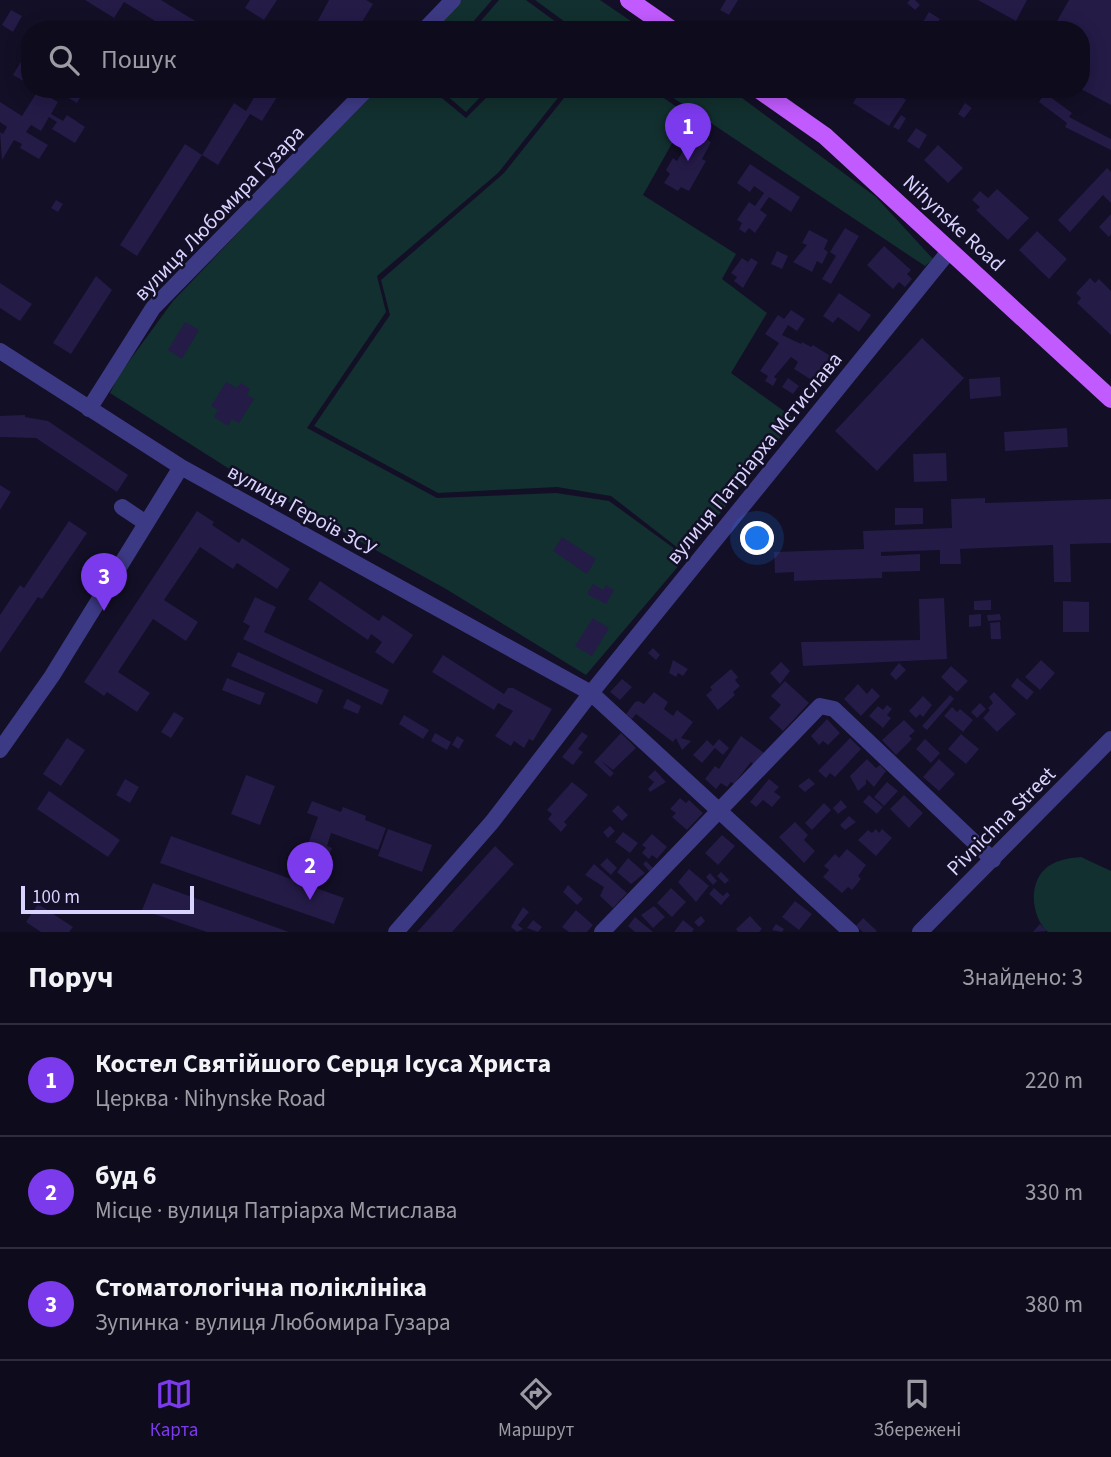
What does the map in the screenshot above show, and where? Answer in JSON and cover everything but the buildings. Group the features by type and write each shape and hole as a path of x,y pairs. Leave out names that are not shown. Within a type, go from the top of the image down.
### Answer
{"main road":[{"path":"629,0 659,21"},
{"name":"Nihynske Road","path":"771,98 825,136 1111,399"}],"street":[{"path":"433,21 453,0"},
{"name":"вулиця Любомира Гузара","path":"89,409 152,307 358,98"},
{"name":"вулиця Патріарха Мстислава","path":"396,932 492,822 591,693 950,250"},
{"name":"вулиця Героїв ЗСУ","path":"0,351 181,467 591,693"},
{"path":"0,750 52,676 181,467"},
{"path":"122,507 146,523"},
{"path":"591,693 851,932"},
{"path":"602,932 814,710 827,706 993,860"},
{"name":"Pivnichna Street","path":"920,932 1111,739"}],"green space":[{"path":"460,0 492,0 474,21 440,21"},
{"path":"499,0 526,0 555,21 481,21"},
{"path":"535,0 600,0 631,21 564,21"},
{"path":"366,98 442,98 466,118 486,98 558,98 498,173 377,276 386,312 307,428 437,498 556,493 609,501 686,557 586,675 446,589 231,470 110,393 119,375 173,301"},
{"path":"450,98 479,98 466,112"},
{"path":"564,98 664,98 688,115 643,195 736,254 722,279 767,313 731,373 795,419 687,555 611,496 557,487 438,493 314,426 390,315 381,280 504,173"},
{"path":"673,98 742,98 876,197 933,259 925,266"},
{"path":"1081,857 1111,871 1111,932 1048,932 1035,910 1034,893 1039,877 1044,870 1057,862"}],"place":[{"name":"Костел Святійшого Серця Ісуса Христа","path":"688,161"},
{"name":"Стоматологічна поліклініка","path":"104,611"},
{"name":"буд 6","path":"310,900"}]}
